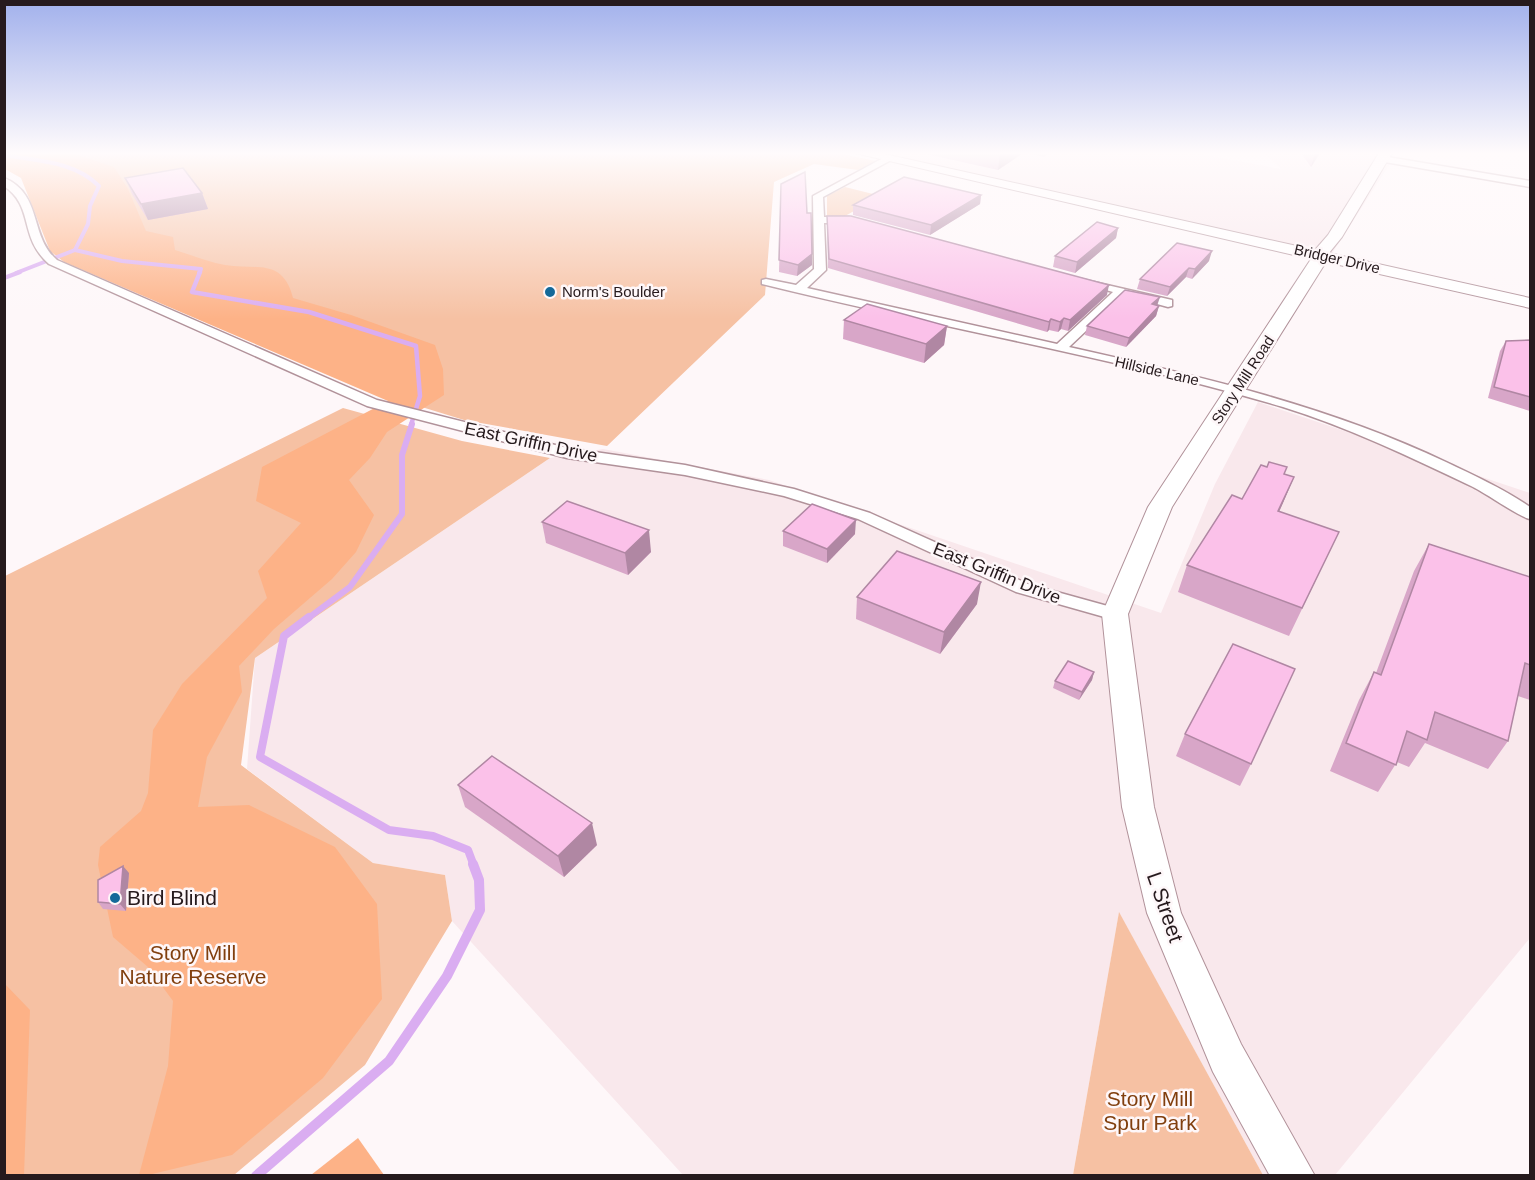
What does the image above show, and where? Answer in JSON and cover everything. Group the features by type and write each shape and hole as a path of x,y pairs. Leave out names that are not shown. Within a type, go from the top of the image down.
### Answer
{"street":[{"name":"East Griffin Drive","path":"29,208 38,245 50,259 352,395 430,420 567,453 685,470 788,492 864,516 1022,588 1115,614"},
{"path":"799,289 819,270 818,208"},
{"name":"Bridger Drive","path":"1108,208 1530,303"},
{"name":"Story Mill Road","path":"1115,614 1160,507 1238,390 1318,263 1319,255 1334,237 1352,208"},
{"path":"818,220 851,220 862,223"},
{"path":"1078,279 1168,303"},
{"name":"Hillside Lane","path":"765,282 1238,390 1343,423 1400,446 1494,491 1530,514"},
{"path":"1060,348 1121,291"},
{"name":"L Street","path":"1115,614 1138,807 1148,856 1164,913 1227,1058 1294,1176"}],"shaded area":[{"path":"1123,208 1361,208 1331,255"},
{"path":"1258,402 1530,493 1530,938 1335,1175 1263,1175 1119,913 1073,1175 683,1175 452,921 445,875 373,863 247,769 255,658 550,458 603,449 769,480 1161,613 1215,484"}],"green space":[{"path":"33,208 136,208 146,231 173,237 175,250 219,264 267,268 276,271 289,285 293,298 351,315 435,345 443,369 444,395 387,432 370,458 349,480 374,515 356,552 332,579 274,629 239,666 242,692 207,757 198,807 249,805 335,847 377,904 382,999 323,1078 232,1155 148,1175 139,1175 168,1066 173,1001 148,967 113,937 98,865 100,847 141,811 148,793 153,730 182,684 267,598 258,571 301,523 256,501 262,467 388,401 64,262 50,251"},
{"path":"48,208 772,208 765,295 607,446 464,420 373,392"},
{"path":"827,208 859,208 845,216 827,216"},
{"name":"Story Mill Nature Reserve","path":"343,408 462,441 550,458 255,658 241,765 373,863 445,875 452,921 365,1065 234,1175 5,1176 5,576"},
{"name":"Story Mill Spur Park","path":"1119,912 1263,1175 1073,1175"},
{"path":"4,983 30,1010 24,1175 5,1175"},
{"path":"358,1138 384,1175 311,1175"}],"building":[{"path":"780,208 807,208 807,213 811,213 812,254 798,265 779,260"},
{"path":"865,208 959,208 931,225"},
{"path":"827,216 851,216 1109,285 1070,320 1064,318 1060,322 1051,319 1049,322 829,259"},
{"path":"1097,222 1118,228 1077,262 1055,256"},
{"path":"1177,243 1212,251 1195,269 1189,268 1170,287 1140,279"},
{"path":"1125,290 1160,297 1152,304 1159,306 1129,338 1087,326"},
{"path":"867,304 947,326 926,344 844,320"},
{"path":"1530,340 1530,397 1494,387 1506,341"},
{"path":"1269,462 1287,467 1284,474 1294,477 1278,511 1339,532 1302,608 1187,565 1232,495 1242,499 1261,465 1267,467"},
{"path":"567,501 649,530 625,553 542,522"},
{"path":"812,504 856,520 827,549 783,531"},
{"path":"1429,544 1530,577 1530,665 1525,663 1508,741 1435,712 1427,740 1407,731 1396,765 1346,743 1374,672 1381,675"},
{"path":"897,551 981,582 944,632 857,597"},
{"path":"1233,644 1295,669 1251,764 1185,734"},
{"path":"1068,661 1094,672 1082,692 1055,681"},
{"path":"492,756 592,823 558,856 458,785"},
{"path":"123,866 120,904 98,902 98,880"}],"waterway":[{"path":"75,250 88,224 90,208"},
{"path":"16,273 75,250"},
{"path":"75,250 122,261 201,269 199,273"},
{"path":"4,278 20,272"},
{"path":"200,272 192,292 309,312 416,346 420,396 411,425"},
{"path":"307,619 350,587 402,514 402,455 412,424"},
{"path":"309,617 284,636 260,757 389,830 433,836 468,850 474,866"},
{"path":"256,1176 389,1061 447,976 480,910 479,880 473,864"}],"place":[{"name":"Norm's Boulder","path":"550,292"},
{"name":"Bird Blind","path":"115,898"}]}
